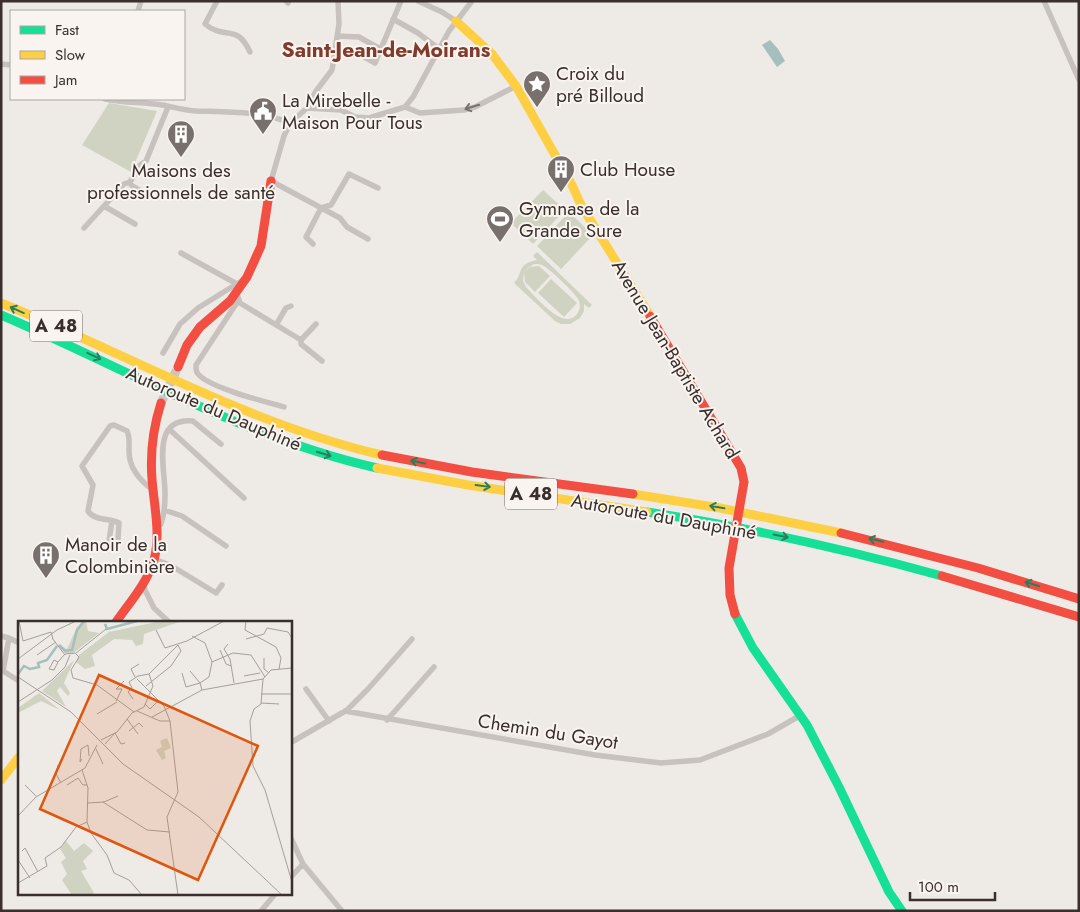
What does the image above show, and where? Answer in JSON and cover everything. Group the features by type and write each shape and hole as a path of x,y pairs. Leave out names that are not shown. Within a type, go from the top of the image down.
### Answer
{"main road":[{"name":"Avenue Jean-Baptiste Achard","path":"456,21 492,54 516,86 572,185 581,205 737,459 743,474 742,497 730,561 729,583 730,594 739,621 750,645 801,715 823,755 890,892 902,911"},
{"path":"178,367 187,345 200,327 230,301 237,288 247,277 261,246 270,186"},
{"name":"Autoroute du Dauphiné","path":"1,303 70,332 242,411 331,443 388,457 429,464 666,498 795,522 925,553 1079,599"},
{"name":"Autoroute du Dauphiné","path":"1,315 78,348 235,421 296,445 350,462 420,477 674,516 787,537 922,569 1004,592 1079,617"},
{"path":"117,621 142,584 154,558 156,526 151,446 162,403"},
{"path":"1,780 18,758"}],"street":[{"path":"217,1 205,24 212,30 234,34 241,38 250,52"},
{"path":"338,1 338,36 332,70 316,91 307,108 290,123 284,136 270,186 340,218 346,227 368,239"},
{"path":"336,51 354,51 375,63 401,1"},
{"path":"418,1 456,21"},
{"path":"307,108 341,110 355,117 369,118 405,106 413,96 456,21 472,1"},
{"path":"1044,1 1079,80"},
{"path":"393,20 418,33 439,50"},
{"path":"338,36 359,37 382,50"},
{"path":"405,106 420,113 464,110 475,107 516,86"},
{"path":"109,100 117,102 162,102 168,107 194,111 236,112 281,119 290,123"},
{"path":"84,228 124,184 130,182 146,160 168,107"},
{"path":"313,244 306,237 321,208 331,205 349,174 378,188"},
{"path":"130,182 131,185 148,194"},
{"path":"104,206 136,224"},
{"path":"181,253 237,288 240,303 301,340 301,344 322,361"},
{"path":"164,353 180,324 198,308 237,288"},
{"path":"237,288 236,304 196,365 197,372 218,386 284,407"},
{"path":"276,325 286,308 291,306"},
{"path":"301,340 316,324"},
{"path":"156,526 161,524 164,510 163,441 169,429 178,422 193,421 221,444"},
{"path":"112,521 93,517 89,514 93,485 82,466 110,426 114,425 127,431 129,437 129,458 133,470 143,484 153,490"},
{"path":"169,429 244,498"},
{"path":"164,510 182,516 226,546"},
{"path":"154,558 170,565 216,593 222,585"},
{"path":"142,584 154,608 168,621"},
{"path":"1,636 18,642"},
{"path":"9,638 3,671 18,680"},
{"path":"291,742 330,722 345,711 375,682 412,639"},
{"path":"387,720 434,667"},
{"path":"306,689 330,722"},
{"name":"Chemin du Gayot","path":"345,711 387,720 594,755 661,763 700,760 768,734 801,715"},
{"path":"291,838 303,864 342,911"},
{"path":"291,877 303,864"},
{"path":"261,911 275,894"}],"green space":[{"path":"109,103 157,111 131,172 82,145"},
{"path":"543,190 565,210 533,244 511,223"},
{"path":"569,212 593,235 561,269 537,246"},
{"path":"537,252 592,305 589,308 584,304 584,311 580,318 570,324 561,324 555,321 514,283 523,266 537,260 533,256","holes":["534,264 542,265 562,281 579,301 580,307 577,314 565,319 543,305 526,287 523,281 524,272"]},
{"path":"539,266 550,276 535,292 525,282 524,272 530,267"},
{"path":"551,279 577,303 564,317 538,293"}],"water":[{"path":"770,40 785,61 777,67 762,45"}],"tunnel":[{"path":"161,403 178,367"}],"traffic: fast":[{"path":"1,315 232,420 328,455 377,468"},
{"path":"647,512 795,540 942,576"},
{"path":"735,614 753,648 807,725 889,892 902,911"}],"traffic: slow":[{"path":"456,21 492,54 516,86 572,185 581,205 650,316"},
{"path":"1,303 236,407 332,442 382,455"},
{"path":"377,468 468,485 647,512"},
{"path":"633,494 720,508 841,533"},
{"path":"1,780 18,758"}],"traffic: jam":[{"path":"178,367 187,345 200,327 230,301 247,277 261,246 271,181"},
{"path":"650,316 741,468 744,482 729,568 730,595 735,614"},
{"path":"117,621 143,584 154,560 157,530 151,460 154,431 161,403"},
{"path":"382,455 472,472 633,494"},
{"path":"841,533 978,568 1079,599"},
{"path":"942,576 1079,617"}],"place":[{"name":"Croix du pré Billoud","path":"537,108"},
{"name":"La Mirebelle - Maison Pour Tous","path":"263,135"},
{"name":"Maisons des professionnels de santé","path":"181,158"},
{"name":"Club House","path":"561,193"},
{"name":"Gymnase de la Grande Sure","path":"500,243"},
{"name":"Manoir de la Colombinière","path":"46,579"}],"district":[{"name":"Saint-Jean-de-Moirans","path":"386,50"}]}
